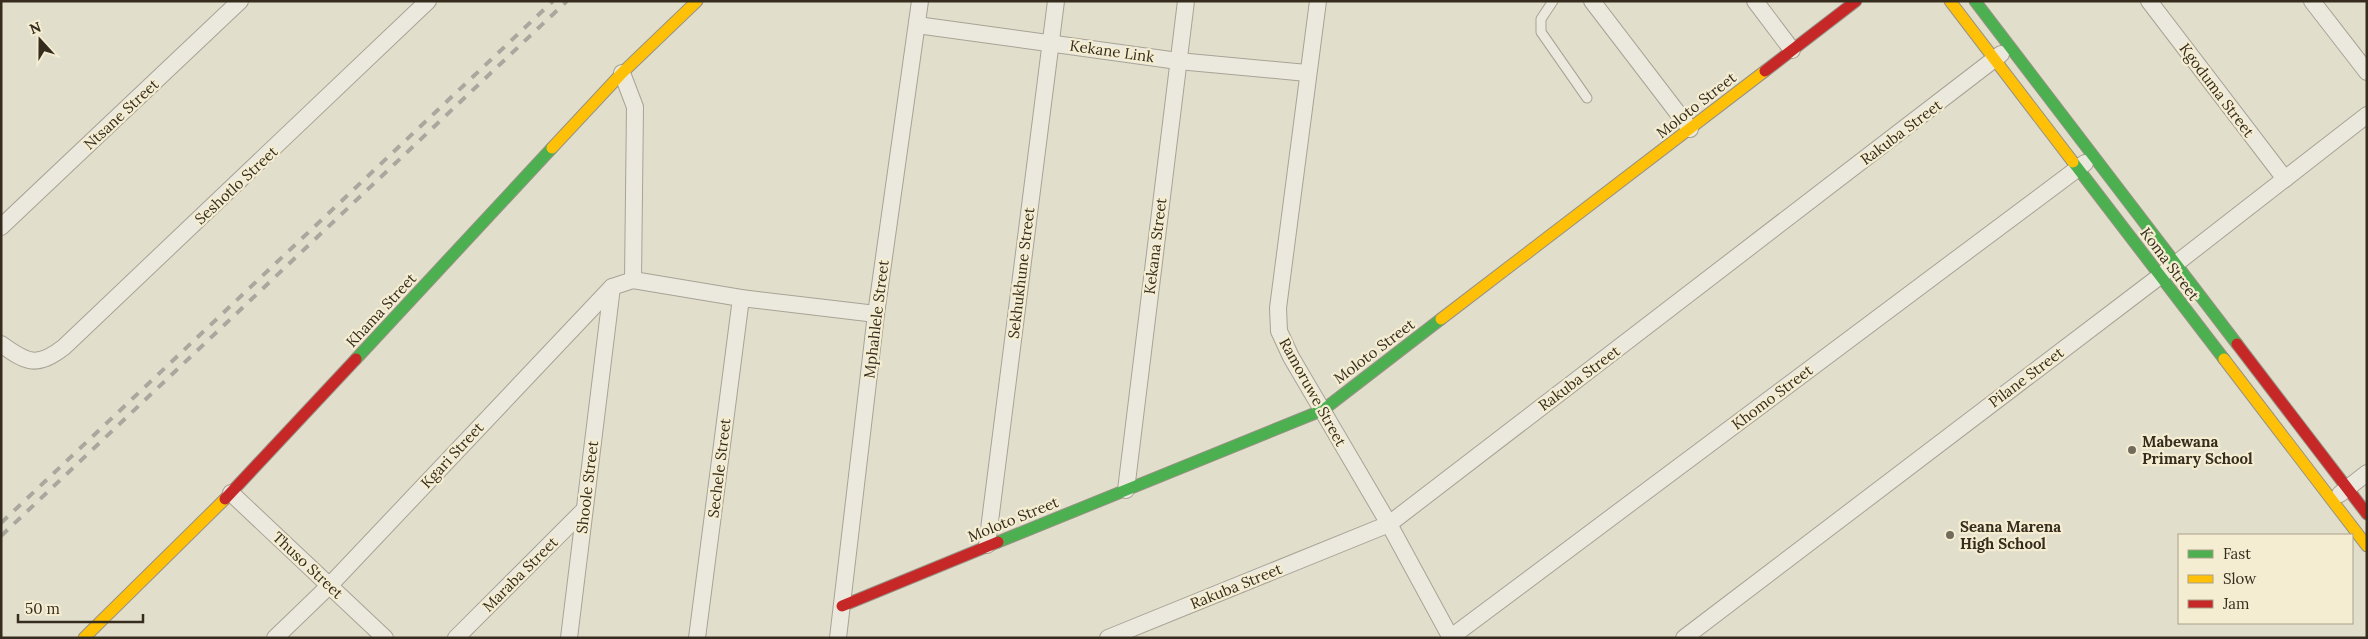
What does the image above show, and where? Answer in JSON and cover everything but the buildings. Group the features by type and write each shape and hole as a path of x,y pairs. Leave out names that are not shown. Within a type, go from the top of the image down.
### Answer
{"street":[{"name":"Ntsane Street","path":"1,227 240,1"},
{"name":"Seshotlo Street","path":"1,344 24,359 38,361 48,358 64,347 428,1"},
{"name":"Khama Street","path":"84,638 231,493 622,73 697,1"},
{"name":"Mphahlele Street","path":"838,638 876,314 920,1"},
{"name":"Sekhukhune Street","path":"987,546 1056,1"},
{"name":"Kekana Street","path":"1126,490 1186,1"},
{"name":"Ramoruwe Street","path":"1318,1 1307,73 1278,322 1282,339 1389,524 1451,638"},
{"path":"1592,1 1690,129"},
{"path":"1755,1 1792,50"},
{"name":"Moloto Street","path":"842,606 1323,410 1856,1"},
{"name":"Koma Street","path":"1950,1 2367,546"},
{"name":"Koma Street","path":"1975,1 2367,514"},
{"name":"Kgoduma Street","path":"2149,1 2285,178"},
{"path":"2312,1 2367,72"},
{"name":"Kekane Link","path":"917,25 1178,60 1307,73"},
{"name":"Rakuba Street","path":"1108,638 1389,524 2010,47"},
{"path":"622,73 635,107 633,280"},
{"name":"Pilane Street","path":"1684,638 2160,276 2367,115"},
{"name":"Khomo Street","path":"1451,638 2094,157"},
{"name":"Kgari Street","path":"275,638 330,585 580,318 612,287 633,280 741,298 876,314"},
{"name":"Shoole Street","path":"568,638 612,287"},
{"name":"Sechele Street","path":"697,638 741,298"},
{"path":"580,318 607,336"},
{"path":"2332,500 2367,473"},
{"name":"Thuso Street","path":"231,493 386,638"},
{"name":"Maraba Street","path":"456,638 584,510"}],"lane":[{"path":"1553,1 1541,19 1541,32 1587,98"}],"railway":[{"path":"1,523 553,1"},
{"path":"1,536 567,1"}],"traffic: fast":[{"path":"1975,1 2237,344"},
{"path":"356,359 552,148"},
{"path":"2073,162 2224,359"},
{"path":"998,542 1323,410 1441,319"}],"traffic: slow":[{"path":"552,148 622,73 697,1"},
{"path":"1950,1 2073,162"},
{"path":"1441,319 1765,71"},
{"path":"2224,359 2367,546"},
{"path":"84,638 225,499"}],"traffic: jam":[{"path":"1765,71 1856,1"},
{"path":"2237,344 2367,514"},
{"path":"225,499 356,359"},
{"path":"842,606 998,542"}],"place":[{"name":"Mabewana Primary School","path":"2132,450"},
{"name":"Seana Marena High School","path":"1950,535"}]}
